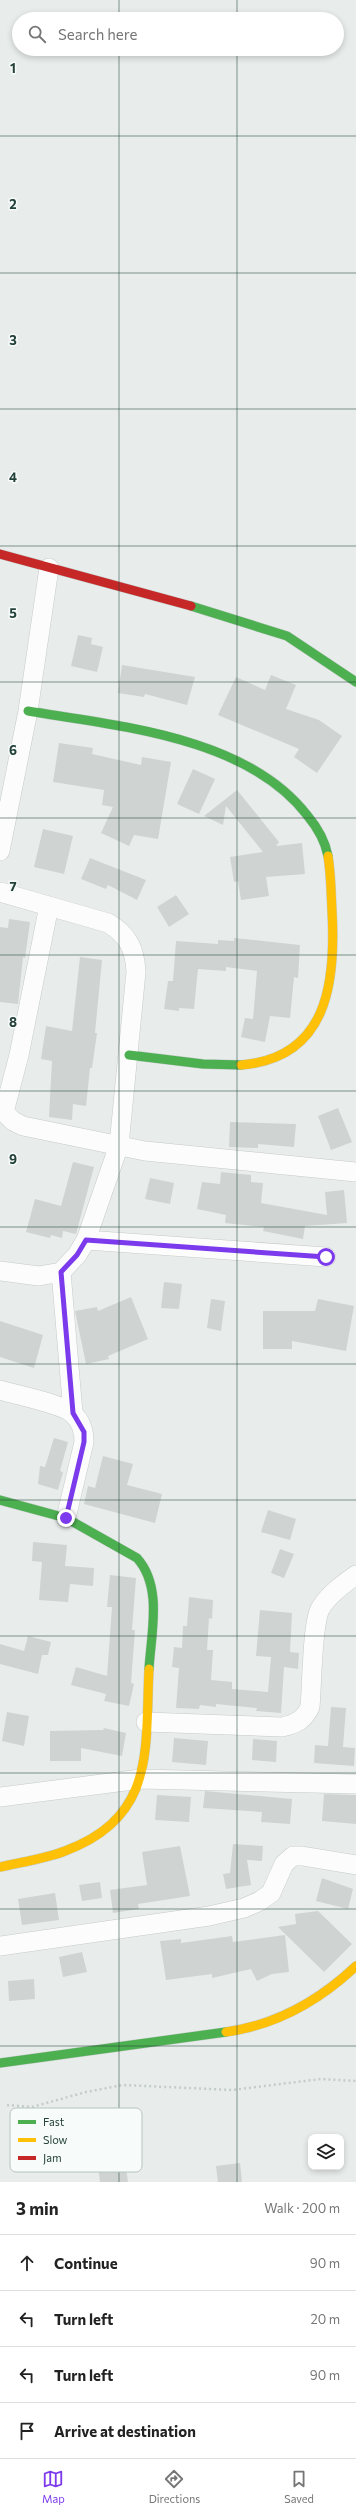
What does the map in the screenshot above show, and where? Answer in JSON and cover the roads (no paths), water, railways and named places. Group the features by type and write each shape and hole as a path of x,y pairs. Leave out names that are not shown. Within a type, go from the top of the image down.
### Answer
{"street":[{"path":"0,554 232,617 287,636 356,682"},
{"path":"0,851 28,711 49,568"},
{"path":"28,711 158,734 208,748 251,769 284,790 308,816 323,841 328,861 333,928 332,987 321,1015 305,1038 278,1057 253,1063 223,1065 129,1055"},
{"path":"0,892 108,923 128,940 135,956 136,972 119,1145 86,1240 77,1255 61,1272 32,1276 0,1271"},
{"path":"49,906 21,1048 2,1110 13,1121 23,1126 166,1153 356,1172"},
{"path":"86,1240 326,1257"},
{"path":"61,1272 73,1413 84,1432 84,1442 66,1518"},
{"path":"0,1390 73,1413"},
{"path":"0,1500 66,1518 136,1558 150,1576 153,1589 146,1722 141,1779 129,1804 114,1824 94,1840 64,1852 0,1867"},
{"path":"146,1722 282,1727 299,1721 306,1716 310,1707 317,1624 320,1610 329,1598 356,1575"},
{"path":"0,1797 141,1779 356,1784"},
{"path":"0,1946 208,1916 244,1908 260,1901 271,1893 284,1864 293,1856 302,1856 356,1866"},
{"path":"0,2063 241,2030 278,2019 313,2003 339,1984 356,1966"}]}
